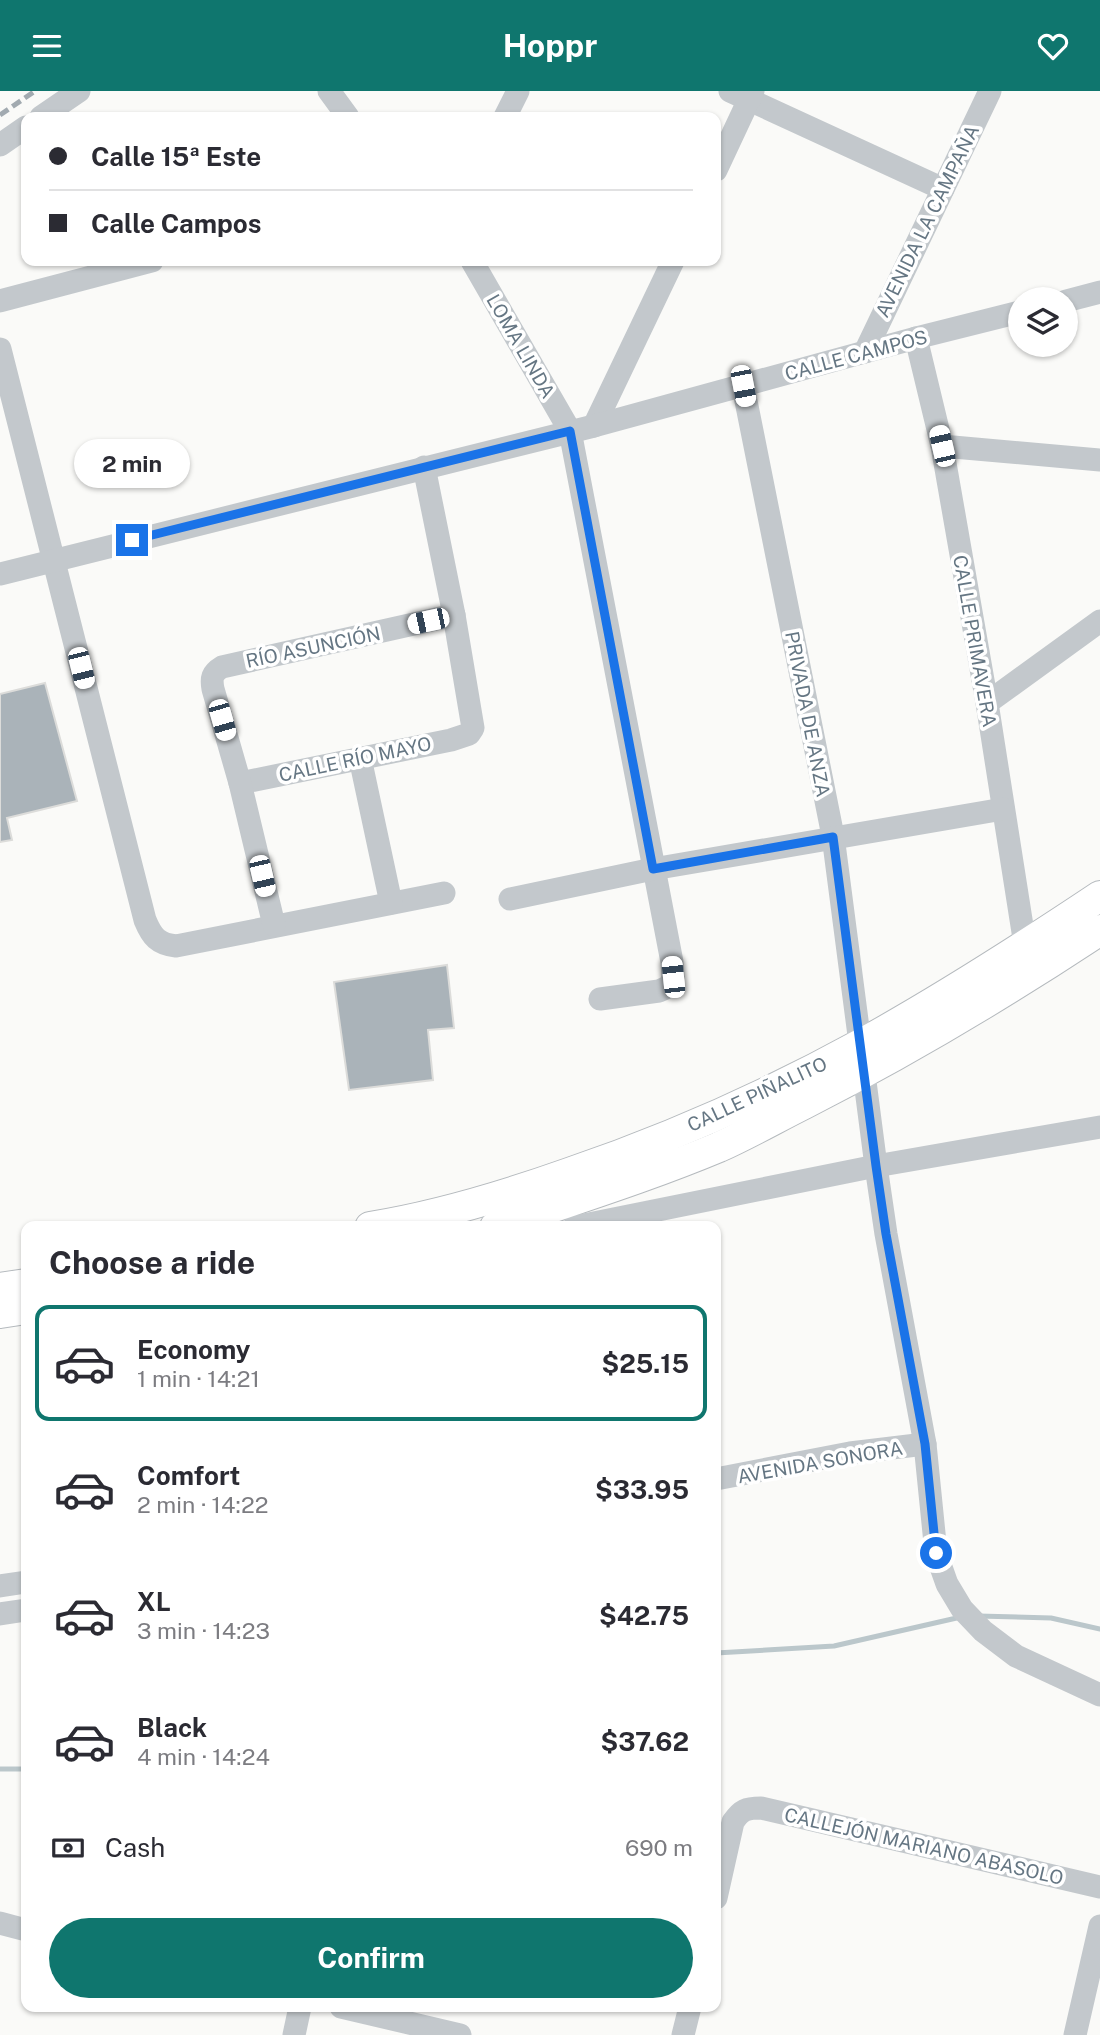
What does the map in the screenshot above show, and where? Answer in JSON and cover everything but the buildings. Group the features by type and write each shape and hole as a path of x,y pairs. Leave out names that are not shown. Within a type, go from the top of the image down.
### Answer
{"main road":[{"name":"CALLE PIÑALITO","path":"863,1058 1100,896"},
{"name":"CALLE PIÑALITO","path":"408,1221 506,1217 618,1157 863,1058 1038,971 1100,930"},
{"path":"0,1288 21,1285"},
{"path":"0,1313 21,1310"}],"street":[{"path":"48,112 79,91"},
{"path":"330,91 345,112"},
{"path":"508,112 518,91"},
{"name":"AVENIDA LA CAMPAÑA","path":"865,352 990,91"},
{"path":"721,156 744,94 943,189"},
{"path":"0,145 21,130"},
{"path":"0,302 133,266"},
{"name":"LOMA LINDA","path":"475,266 570,431 671,962 673,977 670,986 659,991 600,999"},
{"path":"594,426 671,266"},
{"path":"1078,298 1100,292"},
{"name":"CALLE CAMPOS","path":"0,574 594,426 1008,315"},
{"name":"CALLE PRIMAVERA","path":"916,338 942,446 987,703 1025,945"},
{"path":"0,349 145,921 151,935 163,944 176,946 444,893"},
{"name":"PRIVADA DE ANZA","path":"743,386 833,837 886,1234 925,1444 936,1553 947,1584 962,1609 983,1631 1016,1656 1100,1695"},
{"path":"942,446 1100,460"},
{"path":"424,467 454,615"},
{"name":"RÍO ASUNCIÓN","path":"240,783 213,689 211,679 214,672 222,667 454,615"},
{"name":"CALLE RÍO MAYO","path":"240,783 469,734 473,728 473,719 454,615"},
{"path":"987,703 1100,621"},
{"path":"360,758 391,903"},
{"path":"240,783 274,925"},
{"path":"510,898 653,869 1003,809"},
{"path":"604,1221 876,1166 1100,1127"},
{"name":"AVENIDA SONORA","path":"721,1478 850,1453 925,1444"},
{"path":"0,1586 21,1583"},
{"path":"0,1614 21,1611"},
{"name":"CALLEJÓN MARIANO ABASOLO","path":"721,1876 733,1822 739,1813 748,1808 761,1808 1100,1887"},
{"path":"0,1923 21,1929"},
{"path":"1074,2035 1100,1926"},
{"path":"294,2035 299,2012"},
{"path":"362,2012 460,2035"},
{"path":"683,2035 689,2012"}],"waterway":[{"path":"978,1616 1051,1618 1100,1629"},
{"path":"721,1653 834,1646 961,1617"},
{"path":"0,1769 21,1769"}],"railway":[{"path":"0,115 35,91"}],"route":[{"path":"132,540 570,431 653,869 833,837 886,1234 925,1444 936,1553"}]}
